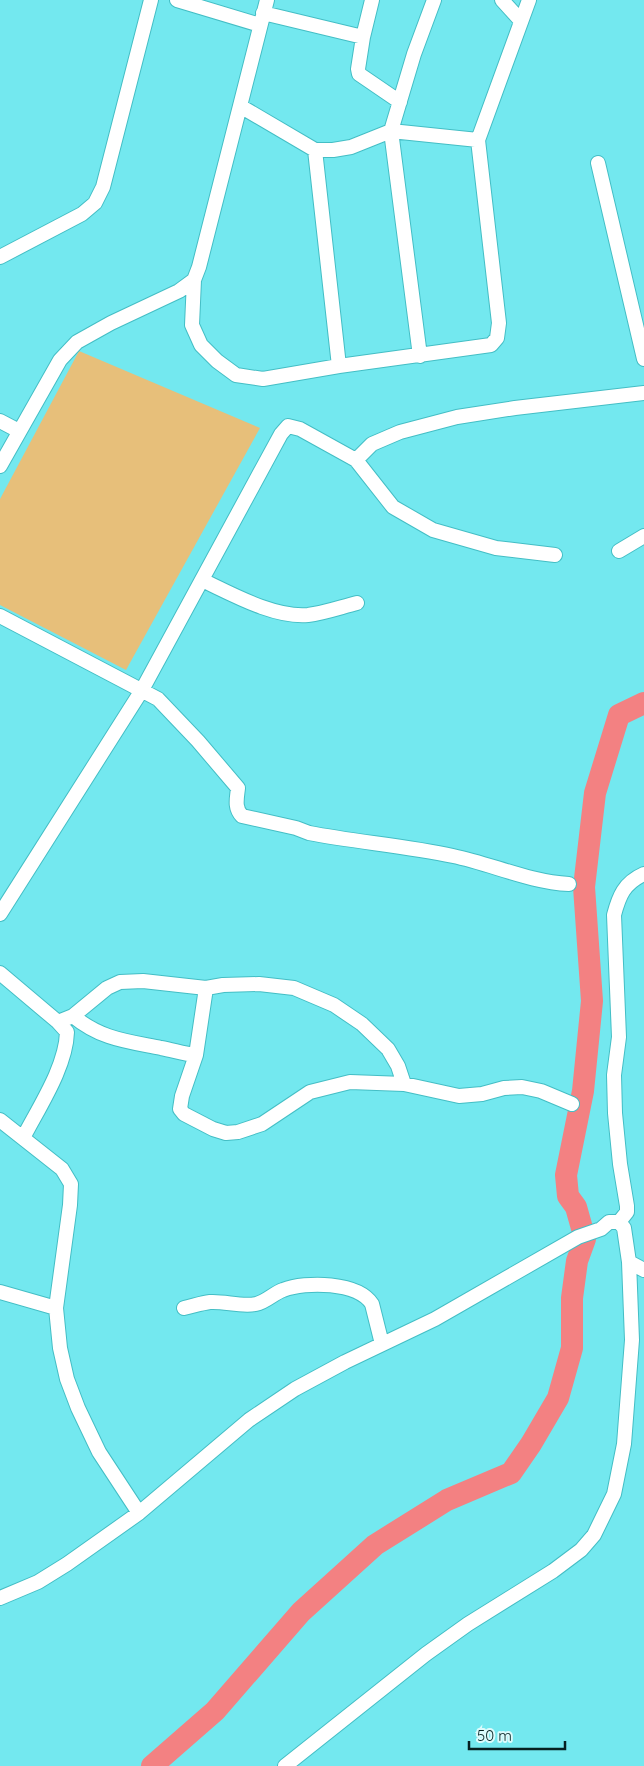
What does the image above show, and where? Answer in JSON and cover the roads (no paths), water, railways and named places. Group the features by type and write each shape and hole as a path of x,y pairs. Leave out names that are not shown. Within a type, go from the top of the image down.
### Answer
{"street":[{"path":"0,257 82,214 95,203 103,187 151,0"},
{"path":"177,0 263,13 363,37"},
{"path":"372,0 363,37 358,69 359,74 400,102"},
{"path":"420,356 391,131 414,54 434,0"},
{"path":"502,0 521,21"},
{"path":"263,13 199,267 194,280 192,325 201,345 217,361 236,375 263,379 339,366 491,345 497,338 499,323 478,140 529,0"},
{"path":"240,106 316,150 351,147 391,131 478,140"},
{"path":"316,150 339,366"},
{"path":"598,163 644,359"},
{"path":"0,466 60,360 77,342 110,323 179,291 194,280"},
{"path":"356,460 372,444 400,432 457,417 515,408 644,393"},
{"path":"0,421 19,431"},
{"path":"0,914 142,690 281,434 288,426 300,430 356,460 393,507 433,530 496,548 554,555"},
{"path":"619,551 644,536"},
{"path":"202,580 273,611 290,614 308,615 357,603"},
{"path":"0,616 158,699 233,781 238,788 237,811 242,816 296,828 308,833 452,856 496,867 529,878 569,884"},
{"path":"619,1222 627,1212 627,1206 620,1164 615,1114 614,1075 619,1037 614,915 619,896 633,879 644,874"},
{"path":"0,973 58,1022 66,1032 66,1046 62,1062 23,1138"},
{"path":"58,1022 73,1016 107,988 120,982 143,981 206,988 223,985 268,985 294,988 334,1005 362,1024 388,1049 398,1066 404,1084"},
{"path":"206,988 196,1055 182,1096 180,1109 184,1114 213,1129 226,1133 238,1132 262,1124 310,1092 350,1082 404,1084 459,1096 482,1094 504,1088 522,1088 540,1091 572,1104"},
{"path":"73,1016 85,1026 102,1035 196,1055"},
{"path":"0,1120 62,1169 71,1184 70,1205 56,1308 60,1348 67,1379 78,1408 99,1452 139,1513"},
{"path":"0,1598 38,1582 67,1564 139,1513 249,1420 294,1390 382,1344 435,1319 585,1235 601,1229 609,1222 619,1222"},
{"path":"285,1766 426,1654 468,1624 567,1560 581,1550 594,1535 614,1494 624,1444 632,1340 629,1262 624,1228 619,1222"},
{"path":"629,1262 644,1270"},
{"path":"184,1308 210,1302 257,1304 282,1290 308,1285 329,1285 363,1294 369,1299 382,1344"},
{"path":"0,1292 56,1308"}],"waterway":[{"path":"152,1766 215,1711 301,1612 375,1545 447,1500 511,1473 531,1444 558,1398 572,1348 572,1298 577,1261 585,1239 576,1207 568,1196 566,1175 583,1091 592,1001 584,887 595,793 619,715 644,703"}]}
